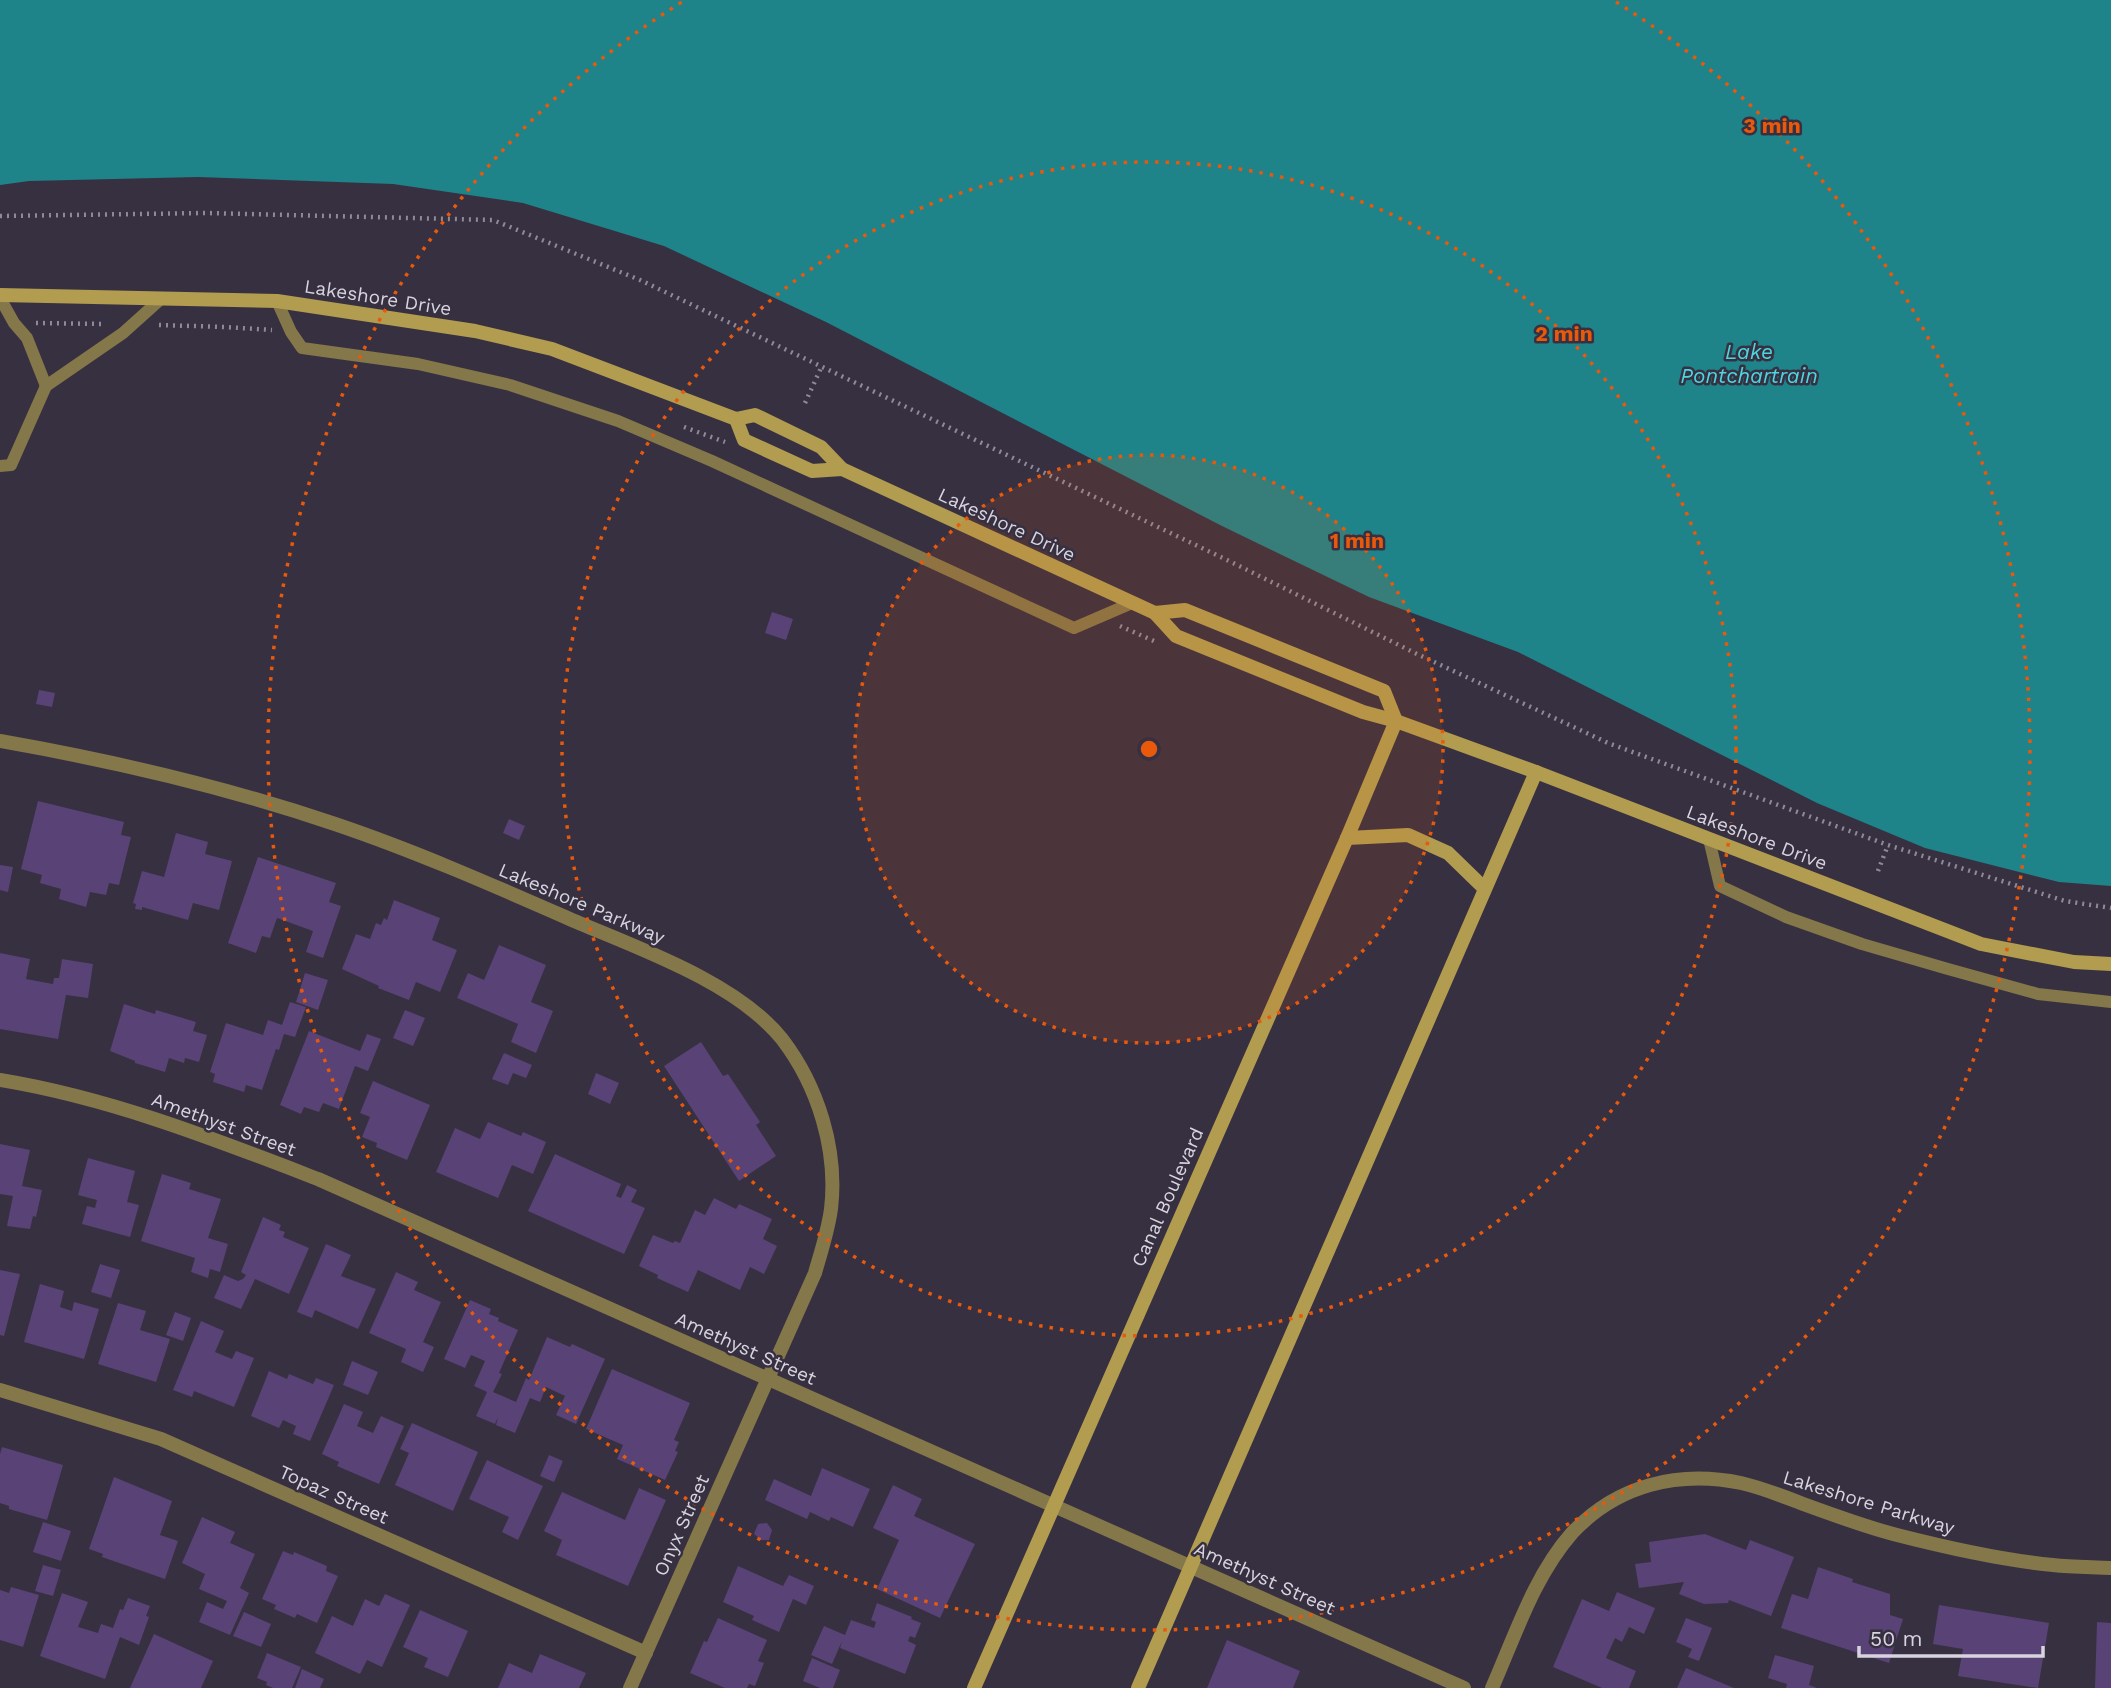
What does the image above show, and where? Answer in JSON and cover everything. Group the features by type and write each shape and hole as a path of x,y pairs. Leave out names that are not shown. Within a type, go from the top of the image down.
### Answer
{"street":[{"name":"Lakeshore Drive","path":"0,297 277,302 475,331 552,349 736,419 755,415 821,447 842,469 1155,613 1176,636 1363,712 1536,772 1981,944 2074,962 2111,964"},
{"name":"Lakeshore Drive","path":"736,419 744,440 812,471 842,469"},
{"name":"Lakeshore Drive","path":"1155,613 1185,610 1384,691 1395,721"},
{"name":"Canal Boulevard","path":"974,1688 1347,838 1395,721"},
{"name":"Lakeshore Parkway","path":"0,741 96,758 188,780 336,824 422,856 650,953 701,978 751,1008 780,1037 796,1059 816,1100 828,1139 832,1179 827,1231 815,1273 767,1379"},
{"path":"1138,1688 1536,772"},
{"path":"1347,838 1408,835 1448,853 1484,888"},
{"name":"Amethyst Street","path":"0,1080 138,1113 318,1179 1464,1688"},
{"name":"Onyx Street","path":"630,1688 767,1379"},
{"name":"Topaz Street","path":"0,1390 161,1439 646,1653"},
{"name":"Lakeshore Parkway","path":"1492,1688 1532,1597 1551,1561 1571,1534 1592,1514 1632,1489 1663,1481 1700,1477 1742,1483 1895,1534 1968,1552 2053,1565 2111,1568"}],"lane":[{"path":"0,297 14,323 27,338 47,386"},
{"path":"0,466 11,465 47,386 123,333 162,298"},
{"path":"277,302 302,348 418,364 510,385 618,421 712,461 1074,628 1132,603"},
{"path":"1709,839 1720,886 1786,917 1862,944 2038,994 2111,1002"}],"path":[{"path":"0,216 206,213 493,220 640,280 1608,743 1888,845 2065,901 2111,908"},
{"path":"805,403 821,368"},
{"path":"1878,871 1888,845"}],"water":[{"name":"Lake Pontchartrain","path":"0,0 2111,0 2111,886 2059,882 1925,848 1817,803 1518,652 1369,597 1222,526 826,322 664,246 523,203 393,184 198,177 29,181 0,185"}],"building":[{"path":"772,612 793,619 786,640 765,633"},
{"path":"39,690 55,693 52,707 36,704"},
{"path":"38,801 124,822 121,835 131,837 119,885 109,883 106,895 90,892 86,907 59,899 61,889 40,883 42,875 21,869"},
{"path":"509,819 525,826 519,840 503,833"},
{"path":"176,833 208,842 205,854 232,861 219,910 193,903 188,920 142,907 142,910 135,909 136,904 133,903 142,871 164,877"},
{"path":"258,857 336,883 329,902 341,906 323,958 306,952 313,931 277,918 270,938 262,936 256,953 228,943"},
{"path":"0,865 13,867 8,892 0,890"},
{"path":"394,900 440,918 432,940 457,950 440,992 416,982 409,1000 378,988 379,986 342,969 356,934 370,939 376,923 381,925 384,918 387,920"},
{"path":"499,945 546,965 531,1002 553,1011 536,1053 511,1042 518,1024 457,998 468,973 484,980"},
{"path":"0,953 30,959 26,979 53,984 54,978 59,978 62,959 93,964 88,998 66,995 58,1039 0,1029"},
{"path":"305,973 328,980 318,1010 296,1002"},
{"path":"290,1002 306,1007 295,1037 284,1034 279,1050 276,1049 262,1090 246,1085 244,1092 213,1082 215,1074 210,1072 226,1023 263,1035 268,1020 282,1025"},
{"path":"124,1004 155,1014 156,1010 196,1022 193,1031 207,1035 199,1062 185,1058 184,1063 169,1058 165,1072 135,1063 110,1051"},
{"path":"405,1010 425,1018 413,1046 393,1038"},
{"path":"309,1031 360,1051 367,1034 381,1039 368,1071 355,1066 339,1109 323,1103 319,1112 304,1107 301,1114 280,1105"},
{"path":"701,1042 723,1076 728,1074 760,1122 756,1125 776,1156 739,1181 664,1066"},
{"path":"504,1053 532,1065 526,1078 513,1073 508,1085 492,1079"},
{"path":"596,1073 619,1083 610,1104 588,1094"},
{"path":"373,1081 430,1105 407,1160 376,1147 377,1143 362,1137 370,1117 360,1113"},
{"path":"488,1122 521,1136 523,1132 546,1142 533,1174 512,1165 498,1198 436,1172 455,1128 480,1139"},
{"path":"0,1144 30,1150 22,1186 42,1190 36,1217 33,1216 30,1229 7,1226 13,1196 0,1194"},
{"path":"555,1154 621,1184 616,1196 621,1198 627,1185 637,1190 631,1202 645,1208 624,1254 528,1211"},
{"path":"88,1158 135,1171 127,1202 139,1205 130,1237 82,1224 87,1206 95,1208 97,1200 78,1195"},
{"path":"162,1174 191,1183 189,1189 221,1199 208,1238 228,1244 220,1272 210,1269 208,1278 191,1272 195,1258 141,1241"},
{"path":"714,1198 736,1209 739,1204 772,1219 763,1239 777,1246 764,1274 750,1267 740,1290 698,1270 688,1292 657,1278 658,1275 639,1266 653,1235 680,1243 695,1210 705,1215"},
{"path":"263,1217 281,1225 279,1230 285,1232 283,1237 309,1248 289,1294 255,1279 241,1309 214,1298 224,1275 238,1281 246,1275 241,1272"},
{"path":"326,1244 351,1255 341,1276 376,1289 358,1329 315,1310 312,1318 297,1312"},
{"path":"100,1264 120,1270 111,1298 91,1292"},
{"path":"0,1270 20,1274 4,1336 0,1335"},
{"path":"396,1272 418,1282 414,1290 441,1302 423,1342 434,1347 423,1372 401,1362 406,1349 369,1333"},
{"path":"40,1284 64,1291 60,1307 72,1311 74,1302 99,1309 84,1359 24,1342"},
{"path":"470,1300 491,1309 489,1314 499,1318 498,1321 518,1330 493,1392 516,1402 526,1378 529,1380 547,1337 570,1347 572,1344 605,1359 576,1424 556,1415 565,1396 546,1387 540,1402 530,1398 515,1433 496,1425 498,1417 495,1424 476,1416 487,1392 474,1386 485,1361 471,1355 465,1368 444,1359"},
{"path":"118,1303 146,1311 140,1330 170,1339 156,1382 98,1364"},
{"path":"175,1312 191,1318 183,1341 166,1335"},
{"path":"201,1321 224,1331 215,1352 232,1359 236,1351 254,1358 234,1407 194,1391 192,1397 173,1390"},
{"path":"352,1361 378,1372 368,1395 343,1385"},
{"path":"612,1369 690,1403 674,1440 679,1442 675,1451 678,1452 665,1480 617,1459 623,1445 586,1429"},
{"path":"269,1371 287,1379 289,1374 313,1384 316,1378 334,1385 310,1441 293,1434 296,1426 283,1420 279,1428 251,1416"},
{"path":"344,1404 363,1412 357,1426 373,1433 381,1416 404,1426 379,1484 337,1466 339,1462 322,1454"},
{"path":"412,1423 478,1452 453,1511 395,1485 409,1453 400,1449"},
{"path":"2,1447 63,1465 47,1520 9,1509 9,1506 0,1503"},
{"path":"549,1455 563,1461 554,1482 540,1476"},
{"path":"487,1460 543,1486 518,1540 502,1532 509,1517 469,1499"},
{"path":"822,1468 870,1489 853,1527 831,1517 829,1521 810,1512 807,1519 765,1500 774,1479 811,1496"},
{"path":"114,1477 172,1501 160,1535 178,1541 165,1579 102,1557 103,1554 89,1549"},
{"path":"893,1485 922,1499 914,1516 975,1544 940,1618 877,1589 899,1540 873,1528"},
{"path":"639,1488 666,1500 628,1586 556,1555 562,1540 544,1531 562,1492 625,1520"},
{"path":"202,1517 235,1532 230,1543 255,1554 240,1588 249,1593 230,1635 199,1622 207,1602 223,1609 227,1601 199,1589 205,1574 182,1563"},
{"path":"43,1522 71,1531 61,1561 33,1552"},
{"path":"767,1523 772,1530 769,1540 761,1540 754,1534 758,1524"},
{"path":"1705,1534 1746,1550 1750,1540 1794,1557 1771,1616 1729,1600 1728,1603 1704,1604 1679,1594 1684,1582 1639,1588 1635,1564 1651,1562 1649,1542"},
{"path":"283,1551 293,1555 294,1552 327,1566 326,1571 338,1576 317,1623 297,1614 295,1618 274,1609 276,1605 262,1599"},
{"path":"43,1565 61,1570 53,1596 35,1591"},
{"path":"738,1566 783,1586 789,1575 814,1586 806,1605 793,1599 779,1632 752,1620 754,1616 723,1602"},
{"path":"1818,1567 1853,1579 1852,1582 1890,1594 1890,1615 1903,1619 1889,1663 1781,1628 1792,1594 1808,1599"},
{"path":"11,1587 39,1595 23,1647 0,1640 0,1590 9,1593"},
{"path":"1617,1592 1655,1608 1644,1634 1629,1627 1622,1642 1615,1638 1606,1658 1636,1671 1629,1688 1602,1688 1553,1667 1582,1599 1609,1611"},
{"path":"62,1593 88,1602 78,1627 98,1633 101,1624 113,1628 120,1609 123,1610 128,1598 150,1606 139,1645 120,1637 105,1679 40,1656"},
{"path":"385,1594 410,1605 382,1667 367,1660 360,1674 315,1653 332,1616 353,1626 365,1599 379,1606"},
{"path":"877,1603 921,1623 915,1638 910,1636 908,1641 916,1645 905,1674 840,1648 842,1641 832,1664 811,1655 824,1626 845,1635 851,1620 874,1628 876,1622 871,1620"},
{"path":"1939,1605 2049,1623 2038,1688 1958,1676 1963,1649 1933,1644"},
{"path":"420,1610 468,1631 448,1677 424,1667 428,1658 403,1647"},
{"path":"244,1612 271,1624 261,1647 233,1636"},
{"path":"718,1618 767,1640 758,1661 764,1663 755,1686 749,1684 747,1688 725,1688 690,1673"},
{"path":"1686,1618 1712,1628 1699,1661 1688,1657 1692,1649 1676,1642"},
{"path":"2097,1622 2111,1623 2111,1688 2095,1688"},
{"path":"154,1634 213,1661 201,1688 130,1688"},
{"path":"1227,1640 1300,1671 1293,1688 1207,1688"},
{"path":"267,1653 301,1667 292,1688 273,1688 257,1678"},
{"path":"540,1654 586,1673 579,1688 498,1688 509,1663 532,1673"},
{"path":"1775,1655 1814,1666 1809,1685 1817,1688 1786,1688 1787,1684 1768,1678"},
{"path":"812,1658 840,1670 833,1688 820,1688 803,1681"},
{"path":"1686,1668 1734,1688 1677,1688"},
{"path":"302,1669 324,1679 320,1688 295,1688"}]}
